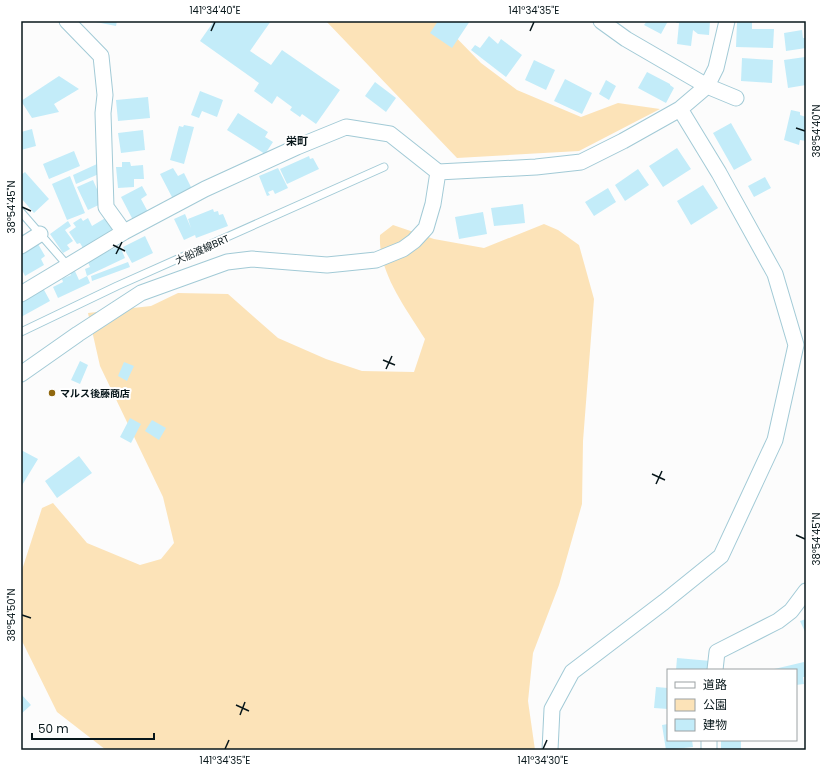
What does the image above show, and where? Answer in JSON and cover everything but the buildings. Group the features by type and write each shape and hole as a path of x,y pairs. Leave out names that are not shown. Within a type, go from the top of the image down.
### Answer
{"street":[{"path":"67,21 101,56 105,95 103,113 106,207 124,232"},
{"path":"602,21 626,39 707,86 736,98"},
{"path":"22,292 124,232 204,189 297,147 346,127 390,134 438,172 536,167 581,162 680,110 707,86 716,68 727,21"},
{"path":"550,750 552,709 572,672 664,602 720,556 774,440 796,345 775,274 719,173 680,110"},
{"path":"21,374 78,334 141,293 228,262 252,258 327,265 376,260 403,249 414,241 426,228 433,204 438,172"},
{"path":"21,246 40,234"},
{"path":"715,669 717,652 778,620 790,611 806,592"}],"lane":[{"name":"大船渡線BRT","path":"21,332 117,286 384,167"},
{"path":"21,212 68,266"}],"green space":[{"path":"326,21 440,21 481,63 517,90 581,117 618,103 660,109 579,151 457,158"},
{"path":"544,224 558,230 579,245 594,299 583,441 582,504 559,585 533,653 528,701 535,750 106,750 57,712 21,639 21,573 42,508 53,503 87,543 140,565 161,559 174,543 163,497 100,366 88,313 151,306 178,293 228,294 278,338 326,359 362,371 414,372 425,339 388,276 381,249 380,235 393,225 434,239 484,248"}],"place":[{"name":"マルス後藤商店","path":"52,393"}],"district":[{"name":"栄町","path":"297,141"}]}
